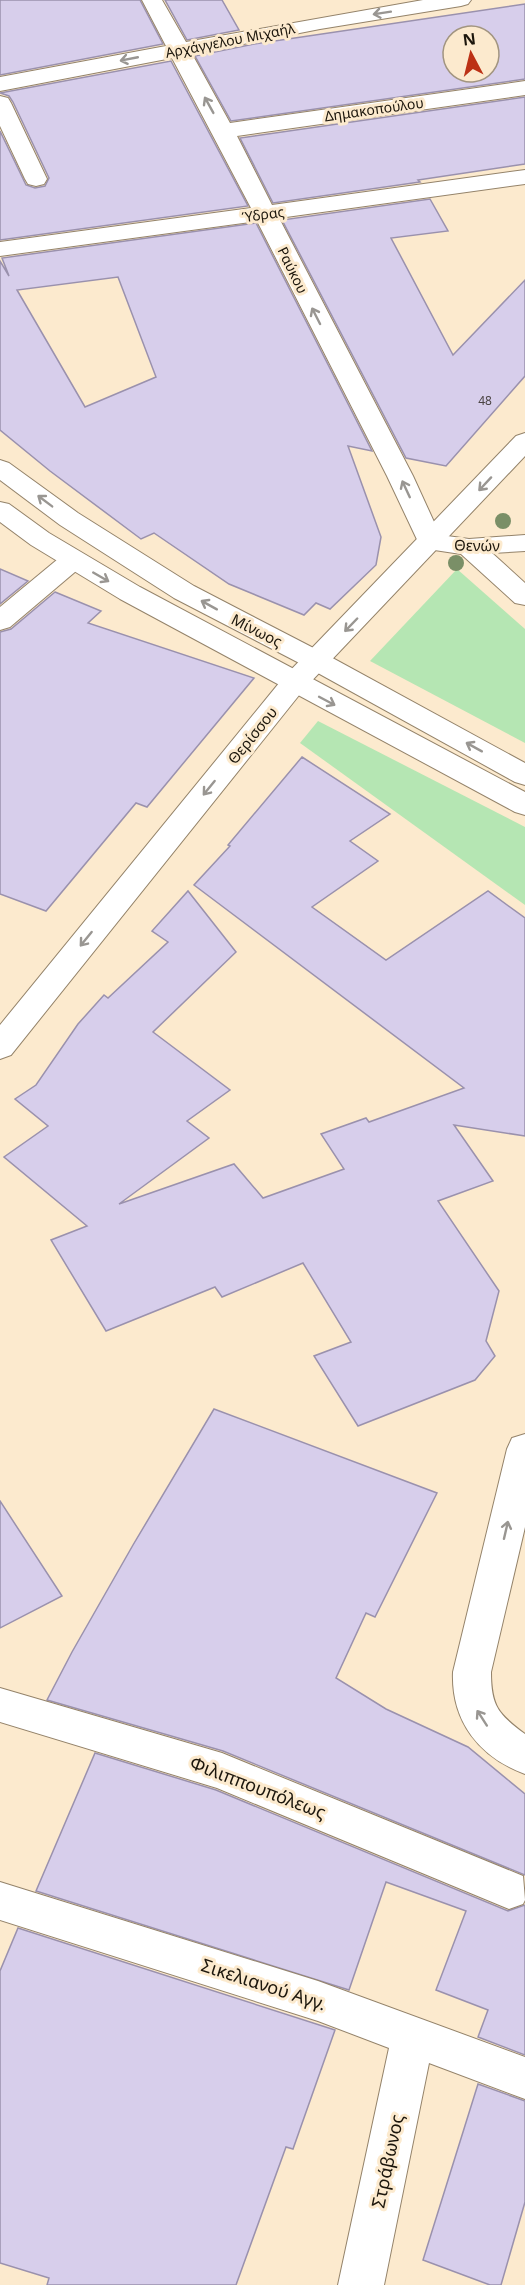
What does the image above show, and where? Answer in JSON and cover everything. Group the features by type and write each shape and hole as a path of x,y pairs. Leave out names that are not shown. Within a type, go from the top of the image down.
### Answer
{"street":[{"name":"Ραύκου","path":"152,0 223,130 400,476 430,542"},
{"name":"Αρχάγγελου Μιχαήλ","path":"0,84 320,23 461,0"},
{"name":"Δημακοπούλου","path":"223,130 525,88"},
{"path":"0,103 36,179"},
{"name":"Ύδρας","path":"0,249 525,177"},
{"name":"Θερίσσου","path":"0,1047 294,683 525,441"},
{"name":"Μίνωος","path":"0,468 69,519 141,567 525,775"},
{"name":"Μίνωος","path":"0,510 73,560 294,683 525,805"},
{"name":"Θενών","path":"430,542 469,547 525,543"},
{"path":"469,547 525,597"},
{"path":"0,621 73,560"},
{"path":"525,1449 472,1672 470,1691 479,1719 525,1756"},
{"name":"Φιλιππουπόλεως","path":"0,1705 222,1771 509,1890"},
{"name":"Σικελιανού Αγγ.","path":"0,1901 318,2001 525,2078"},
{"name":"Στράβωνος","path":"361,2285 412,2036"}],"green space":[{"path":"457,569 525,629 525,743 370,661"},
{"path":"318,721 525,827 525,905 300,743"}],"building":[{"path":"0,0 140,0 163,44 0,75"},
{"path":"165,0 222,0 239,30 187,40"},
{"path":"525,4 525,79 501,82 501,24 441,24 441,84 490,84 231,121 195,56 254,44"},
{"path":"171,61 248,206 0,240 0,131 26,185 35,188 45,186 49,178 13,102 9,96 0,93"},
{"path":"525,97 525,164 418,180 420,182 273,203 240,138"},
{"path":"430,199 448,231 391,238 453,355 525,280 525,376 446,466 406,458 282,220"},
{"path":"256,223 372,451 348,446 381,537 376,565 330,609 316,603 304,615 229,584 154,533 141,539 50,471 0,430 0,261 9,276 2,258","holes":["118,277 156,377 85,407 17,290"]},
{"path":"0,569 28,581 0,604"},
{"path":"55,592 101,611 88,623 254,678 147,807 136,803 46,911 0,894 0,632 11,629"},
{"path":"302,757 390,814 350,841 378,861 312,907 386,960 488,891 525,918 525,1136 454,1125 493,1181 438,1201 499,1291 486,1341 495,1356 475,1380 358,1426 314,1356 351,1342 303,1263 222,1297 215,1287 106,1331 51,1240 87,1226 4,1157 48,1126 15,1099 36,1085 78,1024 104,995 108,998 168,942 152,931 188,891 236,952 153,1032 230,1090 187,1121 209,1138 119,1204 234,1164 263,1198 344,1169 321,1134 366,1118 369,1122 464,1088 194,885 230,846 228,845"},
{"path":"214,1409 437,1493 375,1617 366,1613 336,1678 386,1709 468,1747 525,1794 525,1875 223,1751 47,1700 133,1545"},
{"path":"0,1501 62,1596 0,1628"},
{"path":"95,1753 216,1790 508,1911 525,1905 525,2055 478,2037 488,2010 436,1990 466,1911 386,1882 349,1990 36,1891"},
{"path":"18,1928 335,2030 293,2149 286,2147 236,2285 47,2285 49,2278 0,2263 0,1971"},
{"path":"478,2084 525,2101 525,2202 501,2285 490,2285 423,2260"}]}
